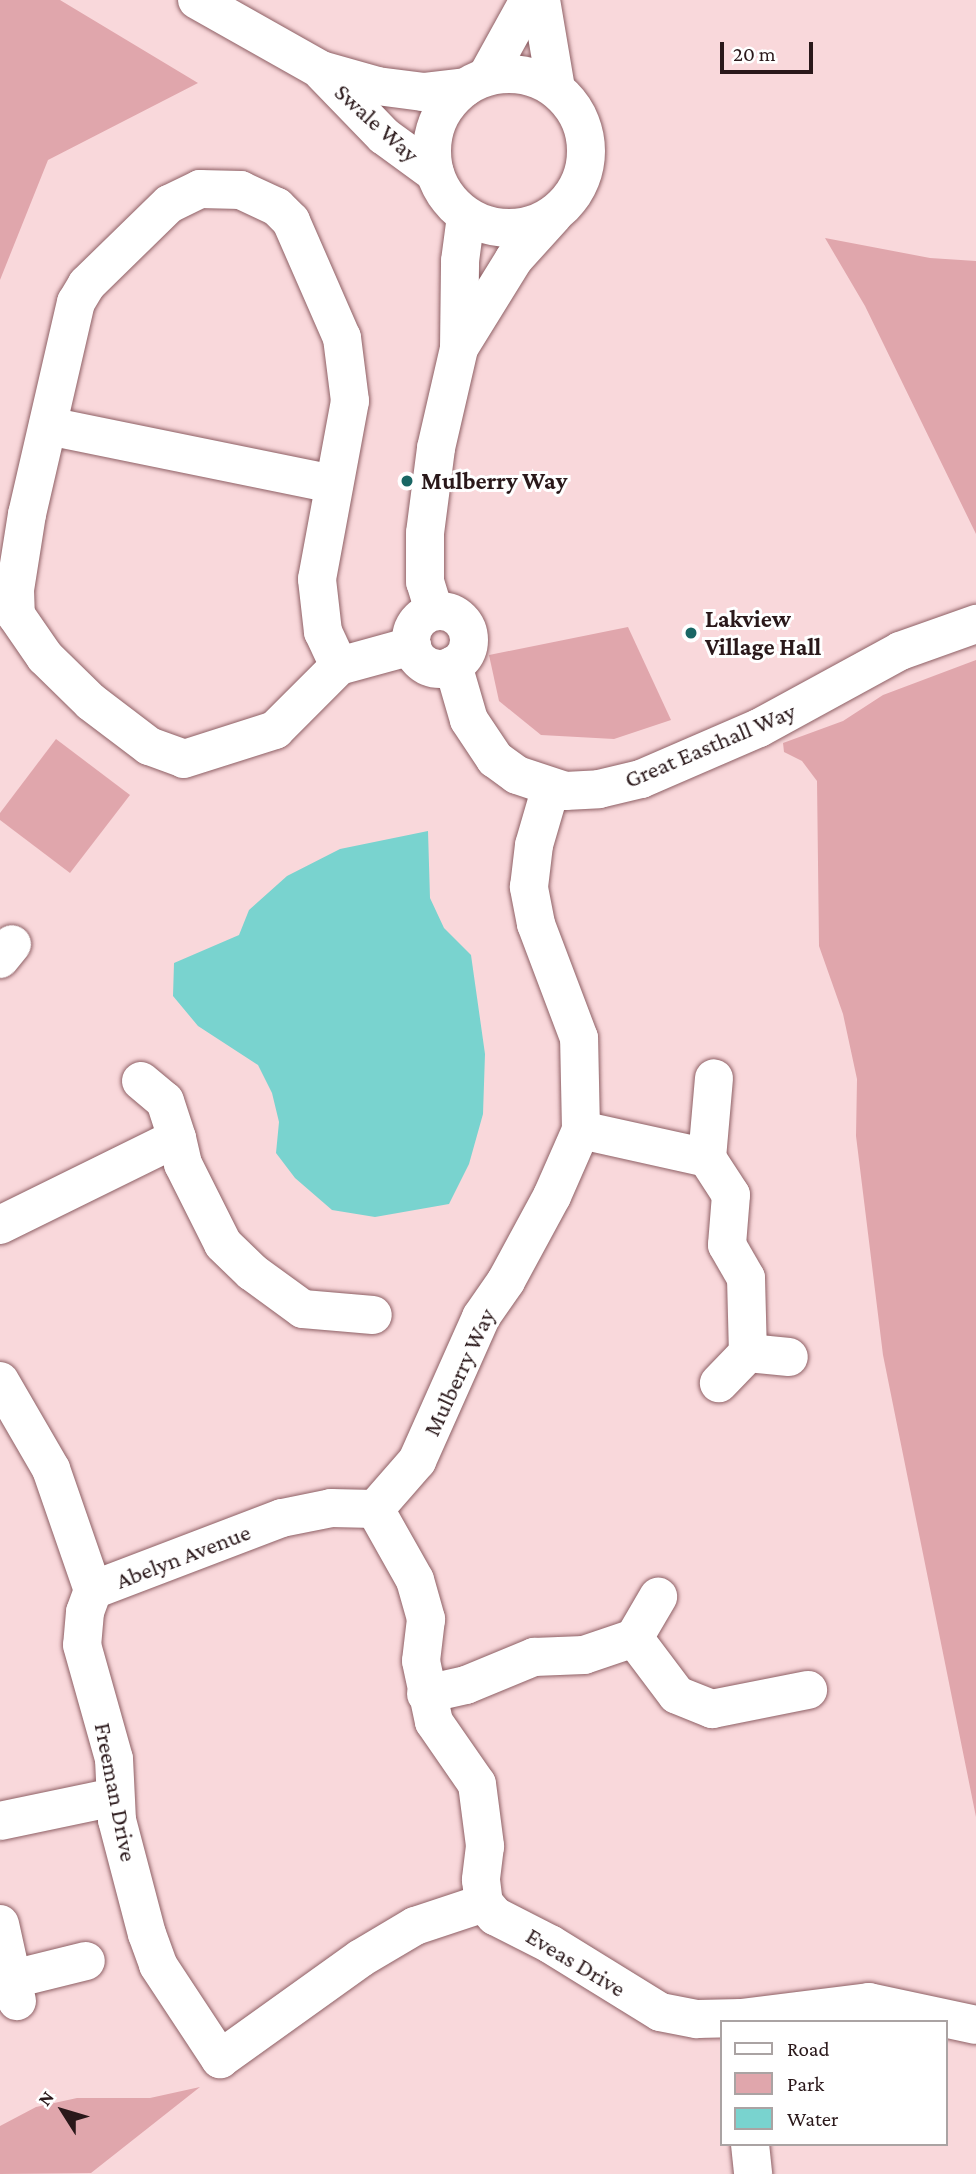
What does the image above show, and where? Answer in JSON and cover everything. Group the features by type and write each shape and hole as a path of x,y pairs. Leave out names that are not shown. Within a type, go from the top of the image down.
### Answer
{"street":[{"name":"Swale Way","path":"197,0 321,70 376,86 423,92 476,81"},
{"path":"529,0 476,81 448,104 436,125 431,149 435,173 447,197 466,216 511,229 534,225 555,214"},
{"path":"541,0 556,89"},
{"name":"Swale Way","path":"321,70 384,136 435,173"},
{"path":"459,348 514,259 572,197 583,175 587,152 579,117 556,89 523,75 476,81"},
{"path":"339,666 323,632 317,579 332,484 350,401 342,338 291,221 277,207 241,190 200,189 169,204 88,284 69,323 27,514 15,590 16,615 45,657 90,702 149,746 184,759 275,730 339,666 412,646"},
{"path":"434,611 425,582 425,533 436,448 459,348 460,261 466,216"},
{"path":"48,426 332,484"},
{"path":"434,611 452,613 466,625 467,652 453,666 425,664 412,646 417,621 434,611"},
{"name":"Great Easthall Way","path":"453,666 470,720 495,759 517,775 565,791 599,789 641,779 759,729 901,651 976,624"},
{"name":"Mulberry Way","path":"375,1509 417,1461 481,1317 506,1281 552,1196 581,1130 579,1038 536,924 529,887 534,845 551,786"},
{"path":"715,1078 707,1158 731,1195 727,1245 746,1278 748,1353 719,1383"},
{"path":"141,1081 166,1101 183,1164 223,1244 253,1272 303,1309 373,1315"},
{"path":"581,1130 707,1158"},
{"path":"0,1225 177,1138"},
{"path":"748,1353 789,1357"},
{"name":"Abelyn Avenue","path":"0,1381 51,1469 93,1590 282,1518 331,1508 375,1509"},
{"path":"375,1509 415,1580 426,1619 421,1661 434,1722 477,1784 485,1846 481,1880 484,1903"},
{"name":"Freeman Drive","path":"93,1590 85,1612 82,1645 114,1759 115,1797 158,1965 220,2059 361,1958 415,1926 484,1903"},
{"path":"426,1694 466,1685 534,1657 584,1655 634,1638 658,1597"},
{"path":"634,1638 677,1695 712,1709 808,1690"},
{"path":"0,1821 115,1797"},
{"name":"Eveas Drive","path":"484,1903 495,1916 550,1944 660,2012 697,2019 741,2020 869,2002 976,2025"},
{"path":"0,1924 15,1990 86,1961"},
{"path":"750,2146 753,2174"}],"green space":[{"path":"0,0 60,0 198,83 48,160 0,280"},
{"path":"825,238 930,258 976,261 976,534 865,306"},
{"path":"628,627 671,720 614,739 541,735 499,701 489,655"},
{"path":"976,660 976,1817 883,1355 856,1136 857,1079 843,1014 819,946 817,781 802,761 784,752 783,743 843,721 883,695"},
{"path":"56,739 130,795 70,873 0,820 0,813"},
{"path":"200,2087 91,2173 0,2174 0,2126 36,2107 77,2098 150,2098"}],"water":[{"path":"428,831 430,898 444,928 471,955 485,1054 483,1114 469,1164 449,1204 375,1217 332,1210 295,1178 276,1153 279,1122 272,1093 258,1065 198,1026 173,996 174,963 239,935 249,910 287,876 340,849"}],"place":[{"name":"Mulberry Way","path":"407,481"},
{"name":"Lakview Village Hall","path":"691,633"}]}
